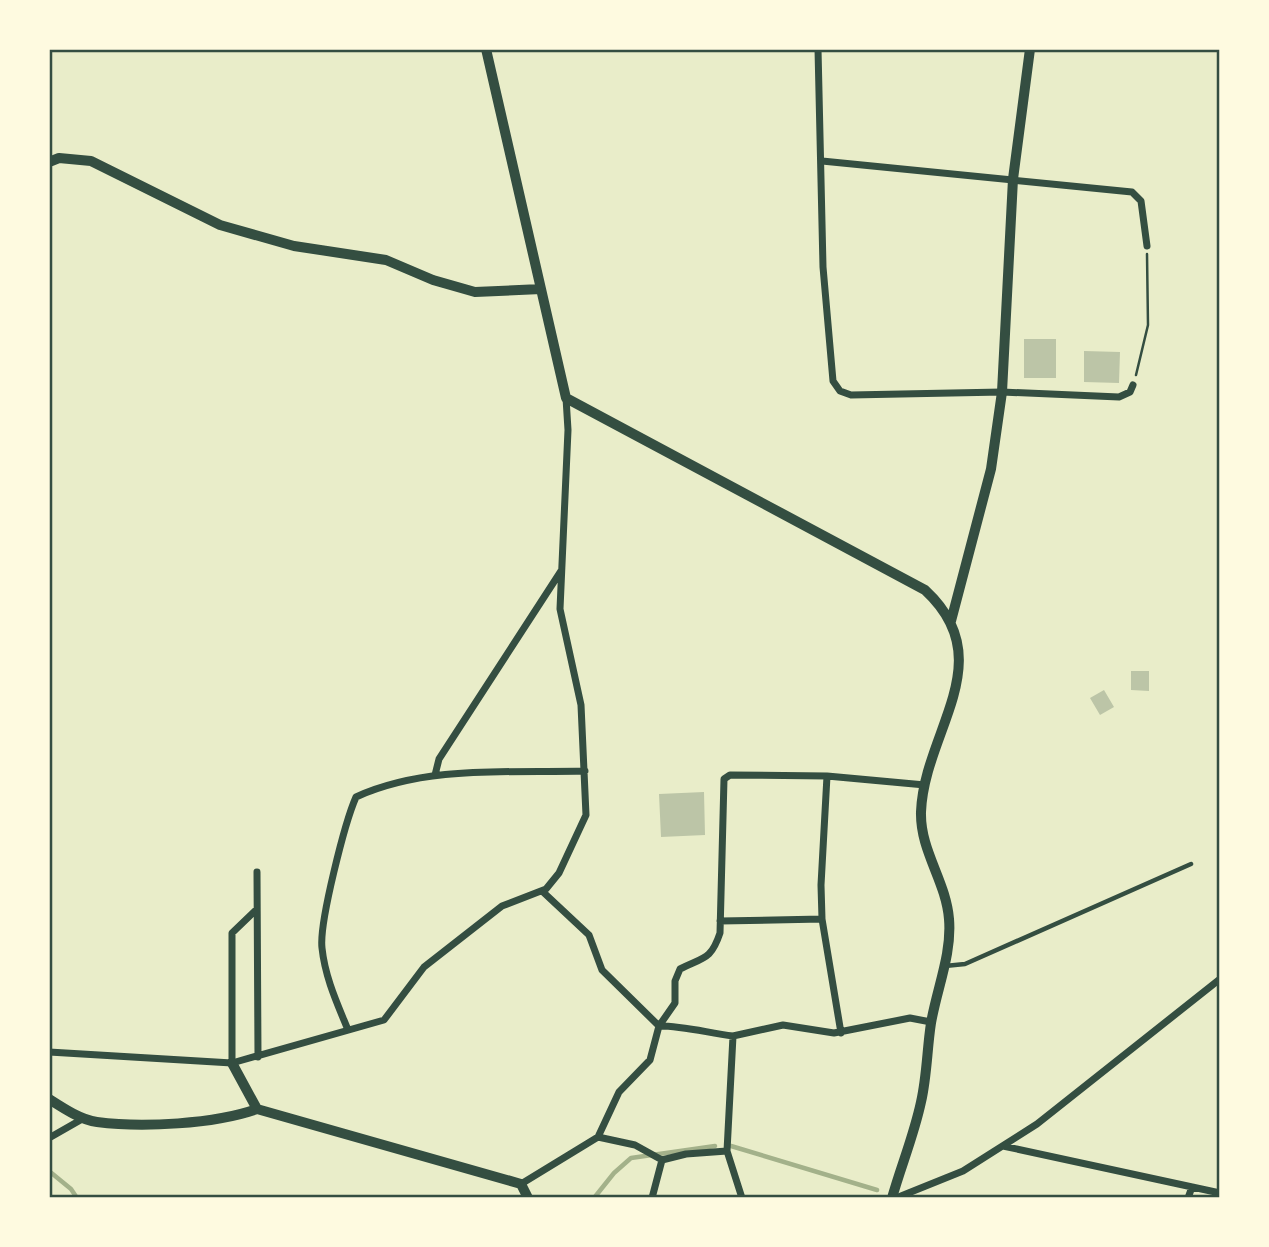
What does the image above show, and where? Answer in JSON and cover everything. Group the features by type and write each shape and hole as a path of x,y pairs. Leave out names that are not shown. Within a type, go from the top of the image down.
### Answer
{"street":[{"path":"49,1052 232,1063 384,1020 424,967 502,906 542,891 559,873 586,815 581,705 560,609 568,430 566,398 486,49"},
{"path":"818,49 823,267 833,381 840,391 851,394 1002,392 1119,397 1130,392 1133,385"},
{"path":"951,621 990,470 1002,392 1013,179 1030,49"},
{"path":"49,162 59,158 91,161 220,225 293,246 386,260 433,280 475,292 541,289"},
{"path":"822,161 1132,192 1141,201 1147,246"},
{"path":"566,398 925,590 951,621 960,658 958,677 925,785 923,835 949,918 944,966 931,1022 921,1104 894,1198 912,1195 963,1171 1037,1124 1220,979"},
{"path":"435,775 439,760 562,570"},
{"path":"348,1030 325,972 321,944 346,820 356,797 381,786 435,775 585,771"},
{"path":"49,1099 95,1122 183,1123 237,1116 257,1109 522,1184 598,1137 619,1093 650,1060 659,1026 676,1003 675,981 680,969 708,957 718,941 724,779 730,775 827,776 925,785"},
{"path":"827,776 821,885 822,919 841,1033"},
{"path":"257,872 258,1057"},
{"path":"542,891 589,934 602,970 659,1026 686,1026 706,1033 733,1036 783,1025 841,1033 910,1018 931,1022"},
{"path":"257,909 232,933 232,1063 257,1109"},
{"path":"720,921 822,919"},
{"path":"733,1036 727,1151 742,1198"},
{"path":"49,1138 84,1118"},
{"path":"598,1137 635,1144 659,1159 727,1151"},
{"path":"1003,1146 1220,1193"},
{"path":"652,1198 659,1159"},
{"path":"522,1184 528,1198"},
{"path":"1188,1198 1192,1187"}],"lane":[{"path":"944,966 965,964 1191,864"}],"path":[{"path":"1133,385 1148,326 1147,246"}],"building":[{"path":"1024,339 1056,339 1056,378 1024,378"},
{"path":"1084,351 1120,352 1119,383 1084,382"},
{"path":"1131,671 1149,671 1149,691 1131,690"},
{"path":"1104,690 1114,707 1100,715 1090,698"},
{"path":"704,792 705,835 661,837 659,794"}],"waterway":[{"path":"594,1198 614,1173 631,1158 715,1146"},
{"path":"731,1146 877,1190"},
{"path":"49,1171 71,1189 77,1198"}]}
